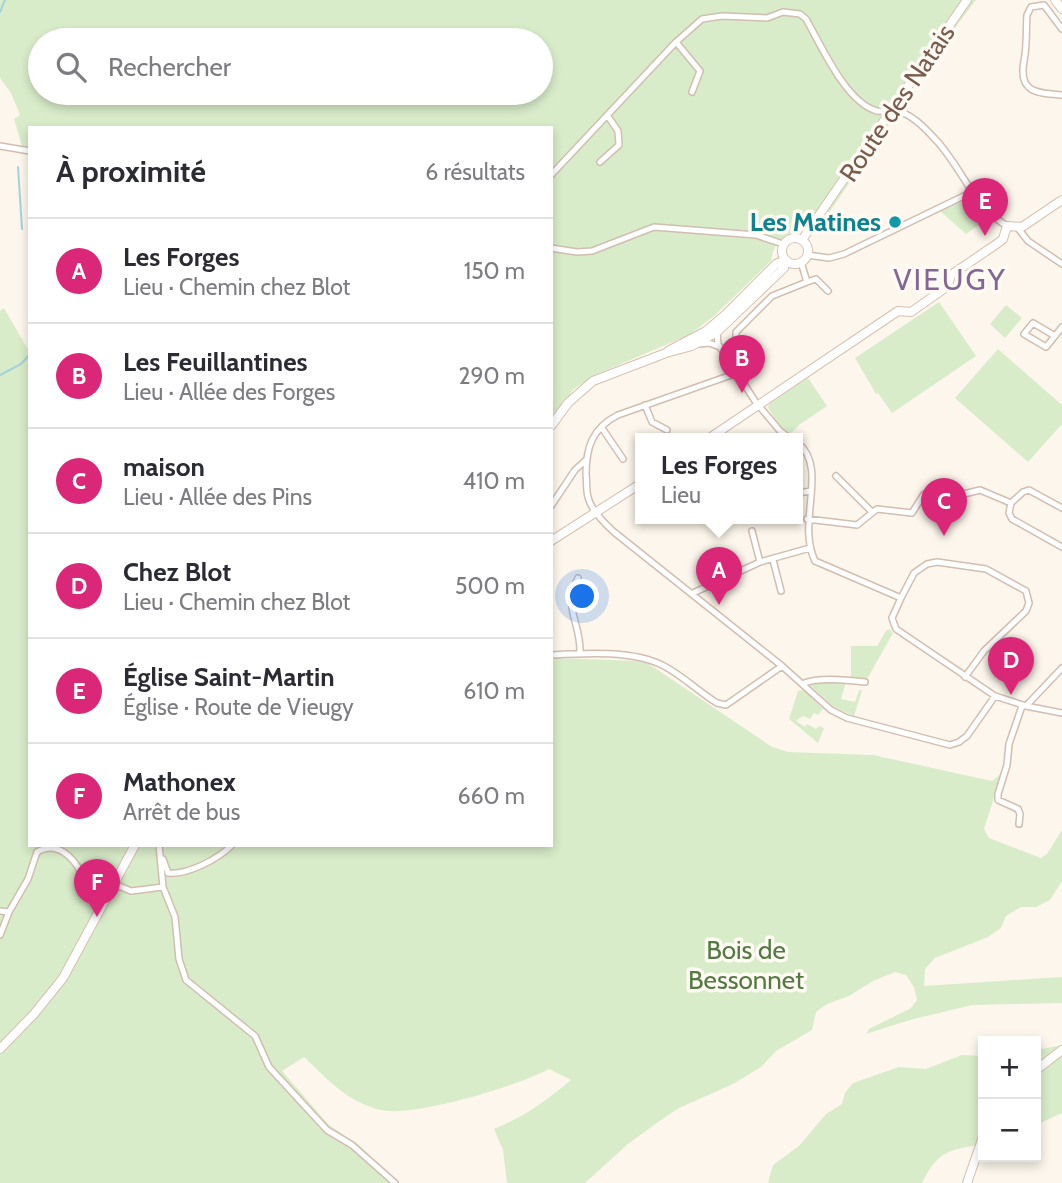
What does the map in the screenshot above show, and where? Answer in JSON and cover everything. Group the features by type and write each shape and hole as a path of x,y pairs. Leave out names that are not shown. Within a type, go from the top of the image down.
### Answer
{"street":[{"name":"Route des Natais","path":"802,240 967,0"},
{"path":"1055,0 1062,9"},
{"path":"1062,29 1044,5 1031,7 1027,15 1021,72 1024,82 1032,90 1062,95"},
{"path":"553,174 676,42 702,19 714,16 760,18 783,12 800,14 806,19 855,97 876,111 892,110 908,115 935,139 957,165 986,211 1062,264"},
{"path":"676,42 697,64 700,71 692,92"},
{"path":"600,162 620,145 618,131 607,115"},
{"path":"0,146 28,151"},
{"path":"783,244 782,253 791,263 804,258 828,258 845,254 972,192"},
{"path":"1012,227 1022,227 1062,200"},
{"path":"553,248 592,251 654,227 756,235 783,244 794,238 802,240 807,247 801,270 807,282"},
{"path":"717,433 898,311 911,312 948,286 951,275 998,243 1012,227"},
{"path":"666,353 706,331 776,264 786,260"},
{"path":"692,346 717,332 784,268 786,260"},
{"path":"752,370 736,347 736,332 772,296 816,279 828,291"},
{"path":"726,314 717,332 720,347 759,405 784,433"},
{"path":"1055,336 1033,323 1024,334 1046,347 1055,336 1062,327"},
{"path":"553,423 568,403 593,382 666,353 709,343 720,347"},
{"path":"737,373 618,415 602,428 589,444 586,460 587,495 597,512 614,532 782,666 831,710 847,719 950,745 967,736 995,696"},
{"path":"645,405 652,422 667,430"},
{"path":"602,428 623,459"},
{"path":"803,450 811,461 807,519 813,558 820,565 901,598"},
{"path":"553,503 575,470 586,460"},
{"path":"836,476 873,512"},
{"path":"553,540 635,487"},
{"path":"807,519 852,526 880,509 912,513 924,494 964,494 981,490 1011,503"},
{"path":"1062,508 1029,490 1011,503 1009,513 1012,519 1062,547"},
{"path":"803,492 811,491"},
{"path":"752,531 760,562"},
{"path":"692,593 760,562 810,548"},
{"path":"773,560 781,591"},
{"path":"965,677 984,651 1026,611 1029,603 1026,591 986,569 937,562 918,569 892,618 896,629 965,677 995,696 1024,706 1062,713"},
{"path":"579,578 570,600 581,639 580,653"},
{"path":"553,655 580,653 646,659 666,667 717,703 726,705 782,666"},
{"path":"1019,824 1018,809 998,800 1009,744 1024,706 1062,668"},
{"path":"802,684 810,680 865,682"},
{"path":"0,935 9,912 28,879 37,852 53,847"},
{"path":"59,847 77,868 89,896 102,908"},
{"path":"0,1049 34,1014 63,978 134,847"},
{"path":"160,847 166,870 172,873 208,862 229,847"},
{"path":"160,847 163,887 175,917 179,959 186,980 255,1036 269,1067 327,1130 352,1145 395,1183"},
{"path":"114,884 131,891 163,887"},
{"path":"0,911 9,912"},
{"path":"1041,1066 1062,1049"},
{"path":"967,1183 978,1151"}],"green space":[{"path":"0,0 976,0 816,232 800,230 786,235 776,245 771,261 714,316 689,335 595,375 574,389 553,416 553,126 28,126 28,148 22,146 14,119 20,115 11,93 0,78"},
{"path":"964,200 973,202 987,219 966,234 940,211"},
{"path":"939,302 976,356 892,413 878,393 876,394 855,358"},
{"path":"1006,305 1022,318 1005,338 990,324"},
{"name":"Bois de Bessonnet","path":"4,308 28,347 28,847 553,847 553,660 639,661 649,664 772,747 788,752 873,755 992,781 1002,773 984,829 989,838 1041,858 1047,854 1062,830 1062,881 1050,900 1036,907 1021,907 1006,916 1001,928 988,937 935,958 925,969 924,986 1062,977 1062,1003 972,1005 866,1034 869,1029 911,1008 917,1000 914,987 906,975 895,972 873,981 849,996 827,1004 816,1012 812,1030 776,1051 761,1067 733,1084 679,1108 661,1120 628,1144 585,1183 507,1183 503,1150 494,1129 534,1108 571,1080 549,1069 470,1098 424,1108 389,1111 379,1110 347,1095 304,1057 282,1071 329,1125 359,1145 396,1183 0,1183 0,311"},
{"path":"998,349 1062,405 1062,424 1028,462 955,398"},
{"path":"808,378 827,406 791,433 780,426 768,408 769,404"},
{"path":"889,629 893,633 866,681 851,677 851,646 877,646"},
{"path":"846,682 841,699 855,702 859,690 862,691 854,716 834,707 809,684"},
{"path":"804,690 823,709 818,715 814,713 810,719 803,716 796,721 805,727 807,724 816,729 819,726 824,728 818,743 789,719 798,691"},
{"path":"1062,1045 1062,1113 1041,1123 1041,1099 1041,1049"},
{"path":"962,1055 978,1056 978,1145 946,1153 934,1164 922,1183 768,1183 773,1165 799,1146 826,1114 842,1104 845,1093 853,1083 899,1067 926,1069"}],"waterway":[{"path":"0,12 5,0"},
{"path":"18,167 22,229"},
{"path":"0,375 21,364 28,356"}],"place":[{"name":"Les Matines","path":"895,222"},
{"name":"Église Saint-Martin","path":"985,236"},
{"name":"Les Feuillantines","path":"742,393"},
{"name":"maison","path":"944,536"},
{"name":"Les Forges","path":"719,605"},
{"name":"Chez Blot","path":"1011,695"},
{"name":"Mathonex","path":"97,917"}],"district":[{"name":"VIEUGY","path":"950,280"}]}
